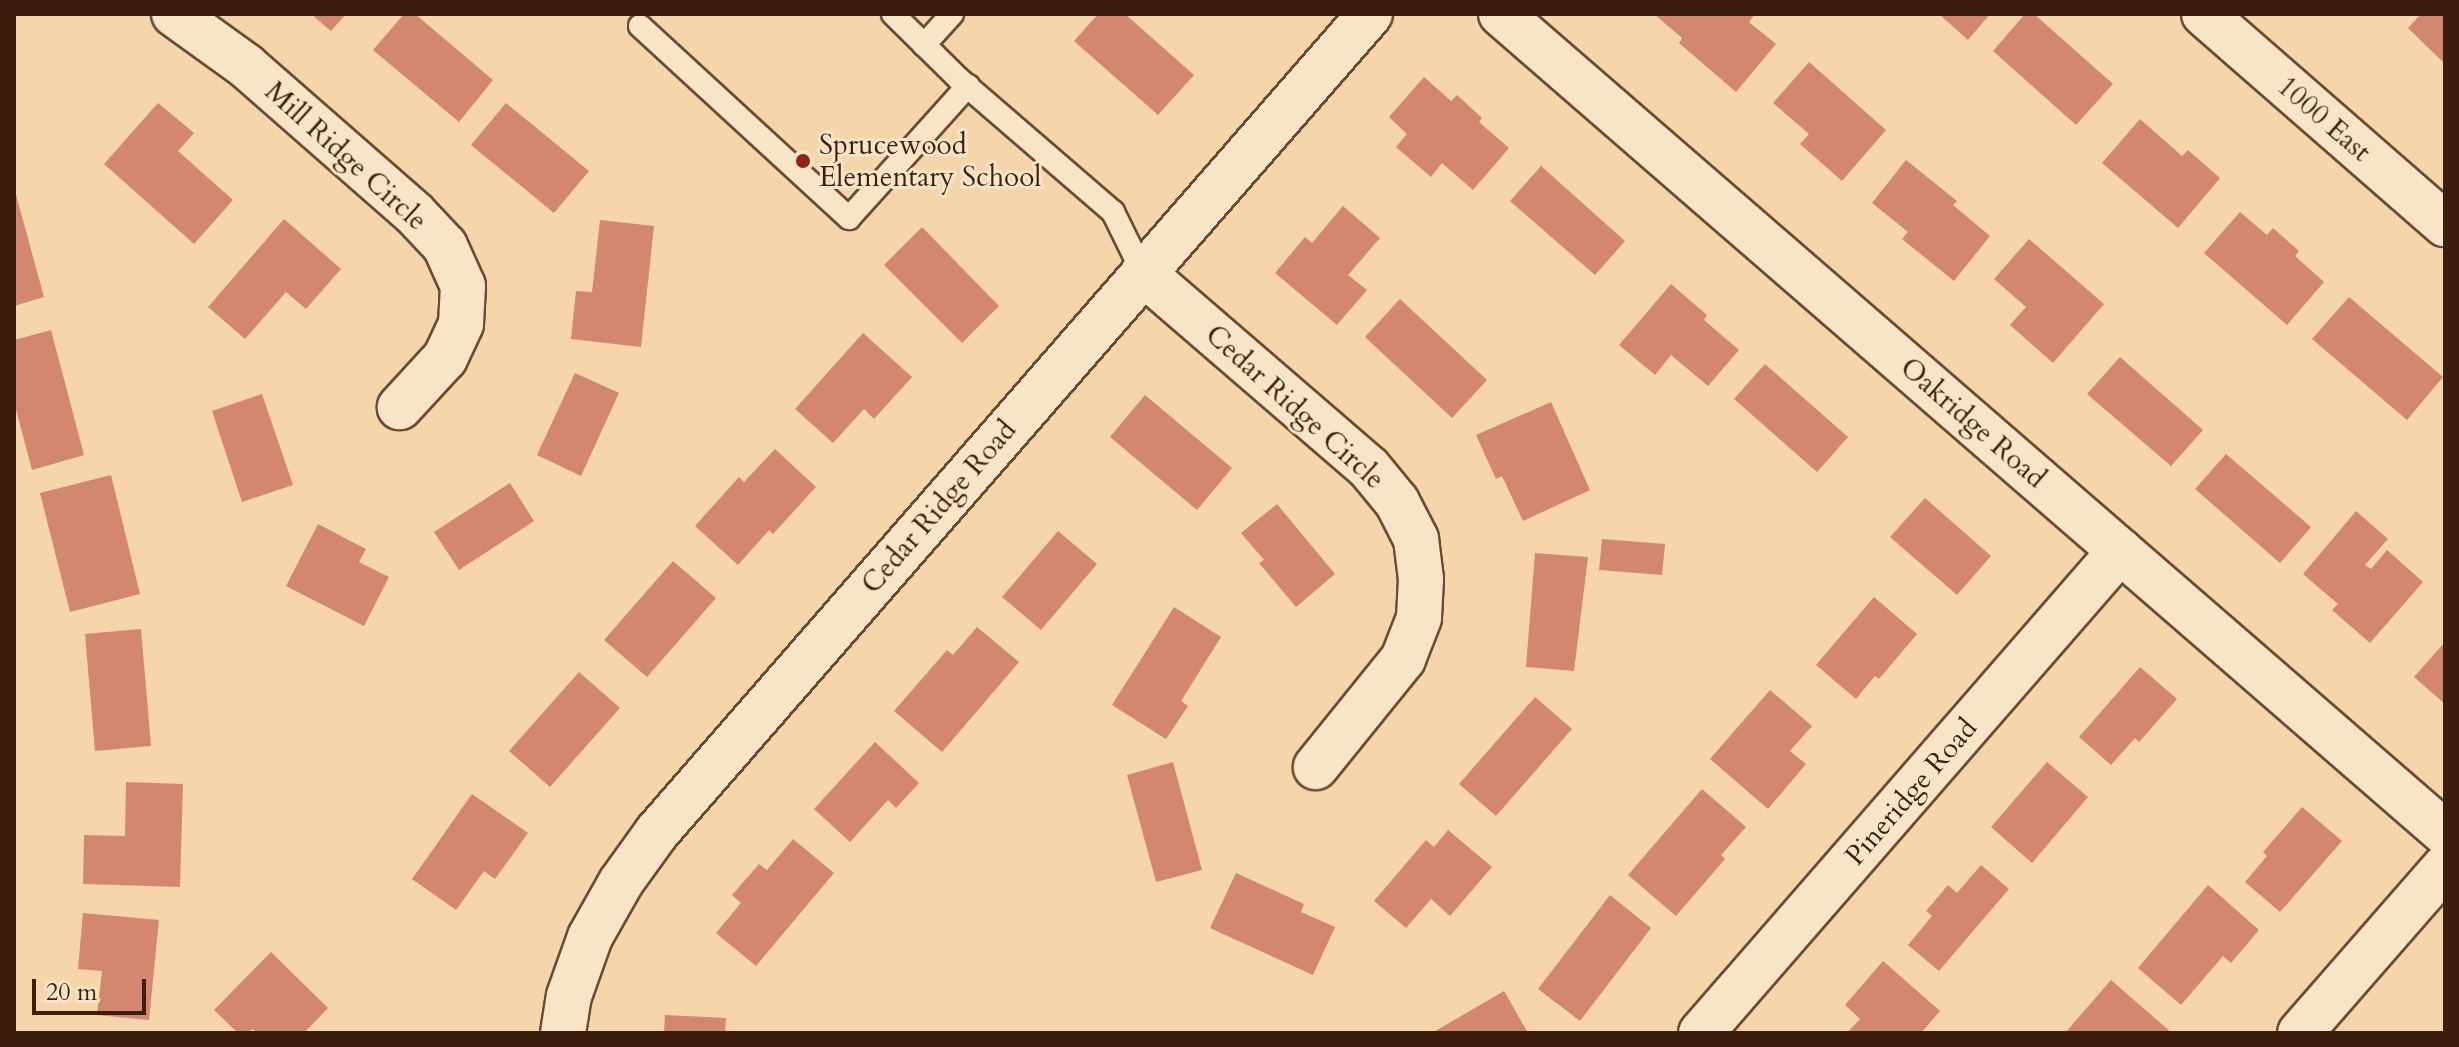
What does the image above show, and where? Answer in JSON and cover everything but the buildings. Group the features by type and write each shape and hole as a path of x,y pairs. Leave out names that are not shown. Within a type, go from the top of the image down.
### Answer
{"street":[{"name":"Mill Ridge Circle","path":"174,14 246,66 414,213 445,246 463,286 461,324 445,358 400,407"},
{"name":"Cedar Ridge Road","path":"563,1033 569,996 590,937 621,882 657,832 1370,14"},
{"name":"Oakridge Road","path":"1501,14 2445,833"},
{"name":"1000 East","path":"2204,14 2445,224"},
{"name":"Cedar Ridge Circle","path":"1143,273 1369,468 1397,502 1416,539 1421,579 1419,618 1403,659 1316,767"},
{"name":"Pineridge Road","path":"1701,1033 2120,551"},
{"path":"2300,1033 2445,867"}],"lane":[{"path":"893,14 968,86 1113,212 1143,273"},
{"path":"924,45 952,14"},
{"path":"640,26 849,218 968,86"}],"place":[{"name":"Sprucewood Elementary School","path":"803,161"}]}
